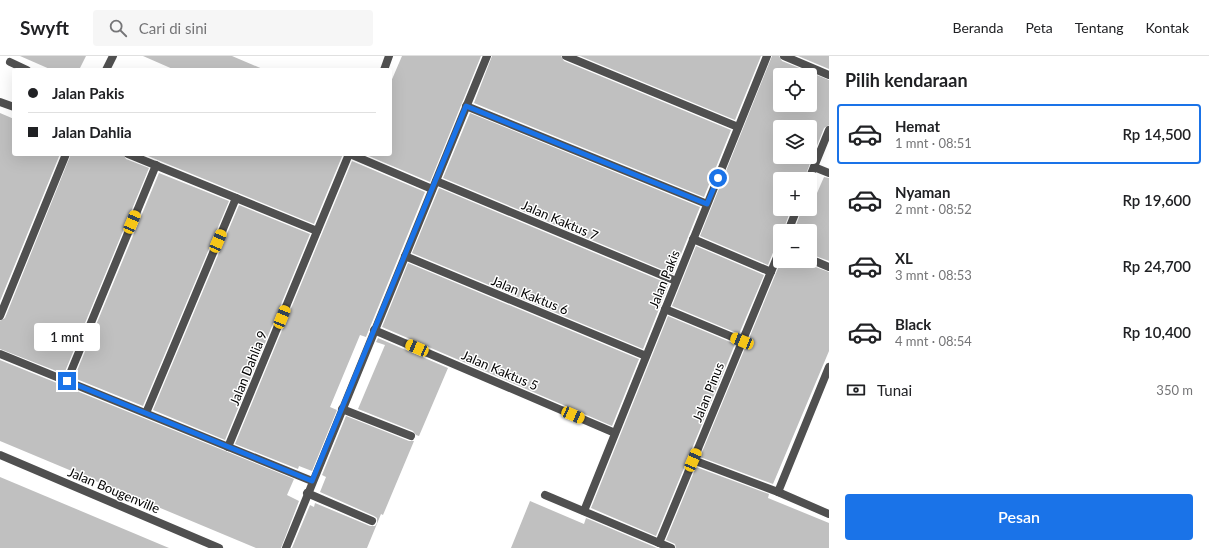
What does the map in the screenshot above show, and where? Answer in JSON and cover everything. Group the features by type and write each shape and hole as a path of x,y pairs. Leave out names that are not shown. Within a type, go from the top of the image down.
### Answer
{"street":[{"path":"107,68 112,56"},
{"path":"385,68 390,56"},
{"path":"286,548 307,493 487,56"},
{"path":"566,56 738,127"},
{"name":"Jalan Pakis","path":"584,511 767,56"},
{"path":"784,56 829,75"},
{"path":"10,62 23,68"},
{"path":"0,102 12,106"},
{"path":"466,106 707,204"},
{"path":"812,172 829,130"},
{"path":"0,316 65,156"},
{"path":"133,156 317,231"},
{"name":"Jalan Dahlia 9","path":"228,447 349,156"},
{"path":"355,156 432,189"},
{"path":"67,381 156,165"},
{"path":"814,166 829,173"},
{"name":"Jalan Kaktus 7","path":"436,181 676,282"},
{"path":"146,413 236,198"},
{"path":"693,239 771,272"},
{"name":"Jalan Kaktus 6","path":"404,256 646,356"},
{"path":"817,262 829,267"},
{"name":"Jalan Pinus","path":"659,543 773,267"},
{"path":"665,309 742,341"},
{"name":"Jalan Kaktus 5","path":"374,330 615,433"},
{"path":"0,354 312,481"},
{"path":"778,492 829,367"},
{"path":"342,410 411,436"},
{"name":"Jalan Bougenville","path":"0,455 219,548"},
{"path":"693,460 778,492 829,514"},
{"path":"307,493 372,520"},
{"path":"545,495 671,548"}],"building":[{"path":"20,56 86,56 80,68 47,68"},
{"path":"143,56 232,56 260,68 170,68"},
{"path":"402,56 481,56 430,182 369,156 392,156 392,79"},
{"path":"492,56 561,56 564,61 731,130 704,197 474,103"},
{"path":"580,56 761,56 735,120"},
{"path":"772,56 779,56 782,61 799,68 773,68 773,112 817,112 817,75 829,80 829,125 824,128 817,146 817,120 773,120 773,164 810,164 807,172 773,172 773,216 788,216 786,224 773,224 773,252 768,265 700,236"},
{"path":"798,56 829,56 829,69"},
{"path":"0,113 12,118 12,156 59,156 0,301"},
{"path":"470,113 700,207 673,274 443,178"},
{"path":"70,156 124,156 126,159 149,168 64,374 0,349 0,321 5,318"},
{"path":"148,156 342,156 314,224"},
{"path":"352,161 425,192 366,337 360,335 330,407 337,410 312,471 299,466 298,469 235,444"},
{"path":"159,173 229,201 143,406 74,378"},
{"path":"824,177 829,178 829,261 817,257 817,224 797,224 799,216 817,216 817,193"},
{"path":"439,188 669,284 643,349 412,253"},
{"path":"239,205 310,234 225,440 153,410"},
{"path":"696,246 764,275 739,334 672,306"},
{"path":"408,263 639,359 612,426 382,327"},
{"path":"778,268 817,268 829,272 829,351 773,484 700,457"},
{"path":"668,316 735,344 656,536 591,508"},
{"path":"378,338 448,368 419,436 413,431 358,409 385,345 376,342"},
{"path":"0,360 294,479 287,495 299,501 281,548 256,548 0,441"},
{"path":"346,416 409,441 414,441 383,515 381,514 367,548 292,548 310,505 314,507 315,503 370,526 375,526 377,523 377,518 374,516 320,492 326,477 322,475"},
{"path":"696,467 769,494 768,498 829,523 829,548 676,548 675,544 666,540"},
{"path":"0,477 169,548 0,548"},
{"path":"530,501 584,524 586,518 657,548 511,548"}],"route":[{"path":"67,381 312,481 466,106 707,204 718,178"}]}
